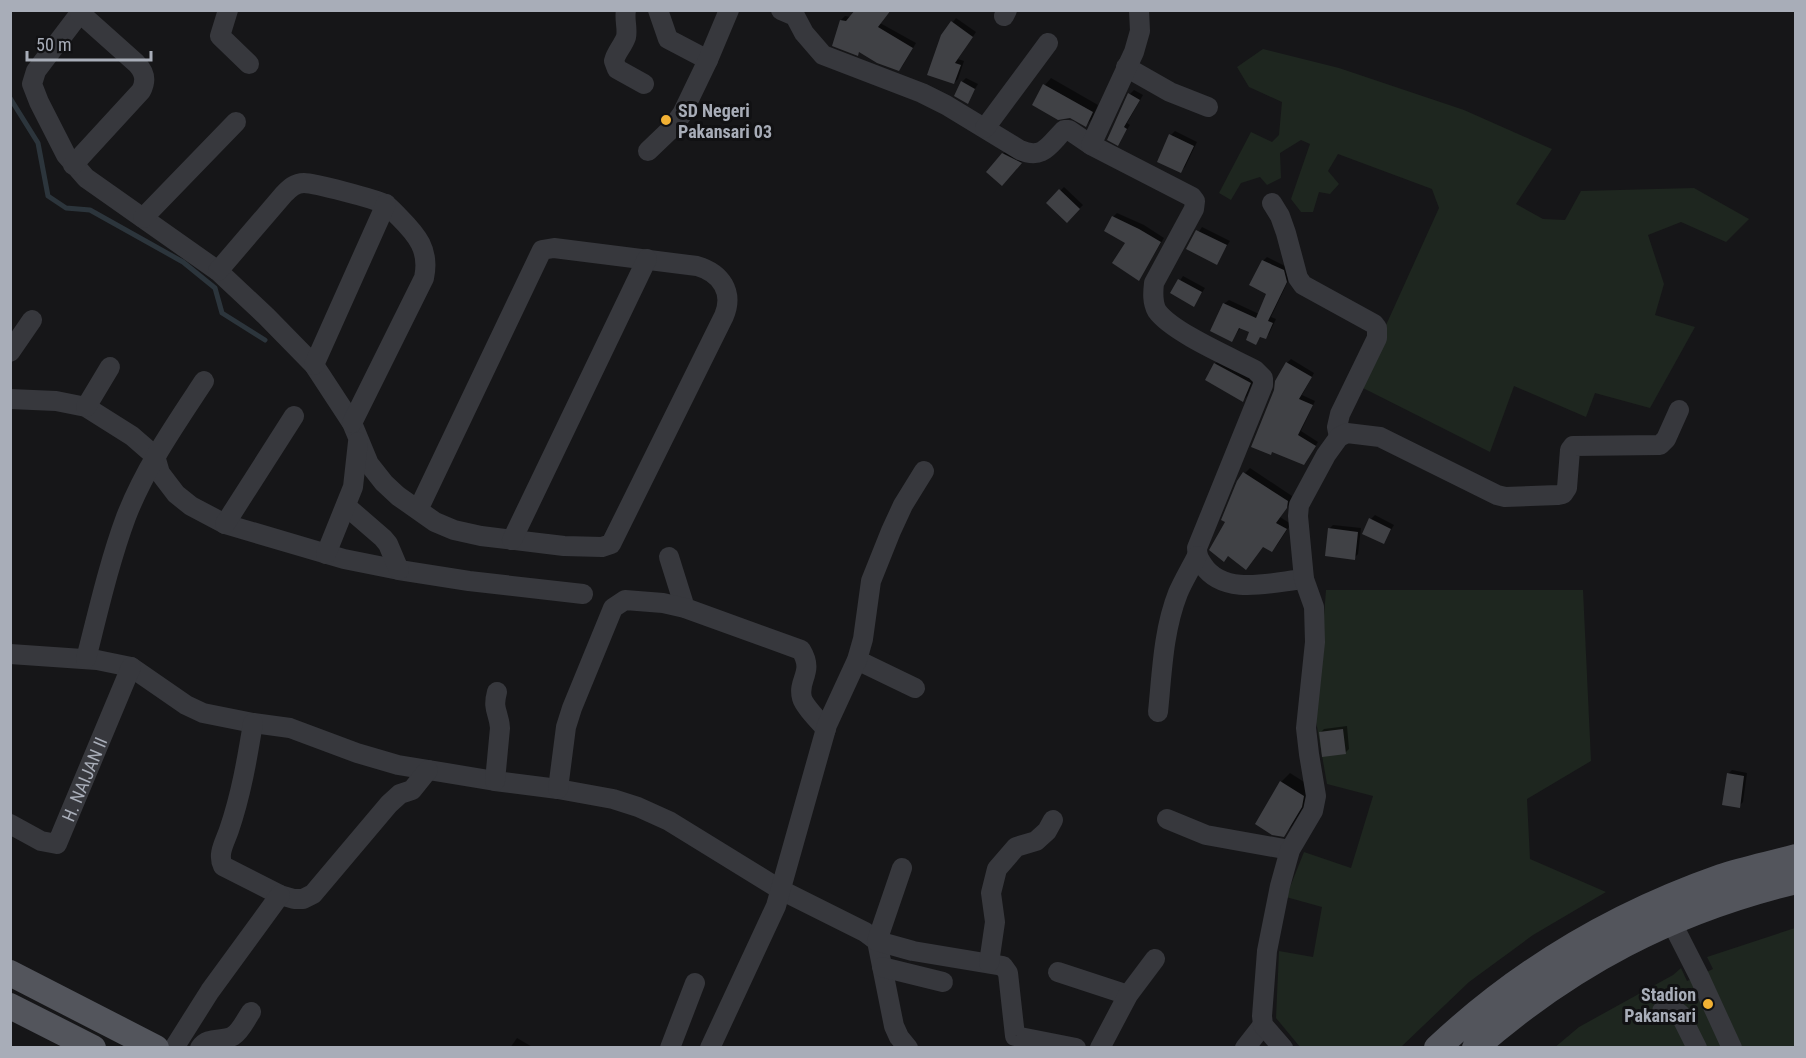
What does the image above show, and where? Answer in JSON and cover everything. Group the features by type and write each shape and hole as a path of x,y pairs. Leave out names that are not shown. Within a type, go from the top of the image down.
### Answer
{"main road":[{"path":"1437,1047 1467,1019 1525,975 1586,936 1652,904 1712,881 1796,857"},
{"path":"1475,1047 1506,1020 1555,984 1607,953 1671,921 1748,893 1796,882"},
{"path":"10,973 156,1047"},
{"path":"10,1006 93,1047"}],"street":[{"path":"228,10 220,36 249,64"},
{"path":"626,10 625,41 614,61 617,69 644,84"},
{"path":"658,10 668,39 708,60"},
{"path":"648,151 671,129 682,114 729,10"},
{"path":"1091,145 1140,31 1140,10"},
{"path":"74,165 141,91 145,78 142,69 79,12 36,71 32,84 66,155 74,165 86,178 218,271 266,316 314,365 355,429 369,464 384,483 398,496 435,522 454,530 512,540 575,546 602,547 611,544 619,533 724,316 728,302 723,283 712,272 697,266 554,248 542,250 418,510"},
{"path":"792,12 804,33 823,55 922,93 1020,150 1032,154 1048,148 1064,130 1070,130 1091,145 1192,197 1195,201 1194,209 1154,283 1156,309 1175,327 1255,370 1263,378 1260,394 1197,548 1197,556 1179,592 1170,621 1158,712"},
{"path":"985,128 1048,43"},
{"path":"1126,68 1170,92 1208,107"},
{"path":"143,218 236,122"},
{"path":"218,271 284,194 297,184 303,183 386,204 416,234 423,250 427,266 424,278 355,429 357,463 353,487 326,554"},
{"path":"1272,203 1280,216 1298,278 1303,285 1377,328 1377,338 1340,414 1337,427 1339,437"},
{"path":"314,365 386,204"},
{"path":"512,540 647,259"},
{"path":"10,352 32,320"},
{"path":"86,407 110,367"},
{"path":"86,659 126,516 155,456 204,381"},
{"path":"10,399 56,401 86,407 132,436 155,456 160,473 176,494 190,506 225,524 326,554 399,570 469,581 583,594"},
{"path":"1245,1047 1263,1025 1267,951 1276,905 1290,850 1312,811 1316,796 1306,728 1315,642 1314,607 1305,583 1300,543 1299,505 1326,455 1339,437 1347,433 1380,437 1497,495 1523,497 1558,495 1563,494 1567,488 1570,450 1573,446 1660,445 1678,410"},
{"path":"225,524 294,416"},
{"path":"710,1047 771,918 826,729 857,660 863,639 871,581 903,505 924,471"},
{"path":"346,506 388,544 399,570"},
{"path":"1197,556 1210,574 1226,583 1305,583"},
{"path":"669,557 685,608"},
{"path":"558,789 569,717 613,608 625,600 663,603 685,608 801,650 808,662 802,686 803,701 826,729"},
{"path":"10,654 86,659 131,667 186,705 203,713 290,728 357,753 398,765 558,789 638,807 669,822 781,890 865,932 877,941 913,951 1003,966 1008,973 1012,1042 1076,1047"},
{"path":"857,660 915,688"},
{"name":"H. NAIJAN II","path":"10,824 41,841 57,844 131,667"},
{"path":"495,781 500,728 494,704 497,692"},
{"path":"253,723 238,806 220,860 223,866 280,895 303,899 314,894 389,804 400,794 412,790 428,770"},
{"path":"1167,819 1206,835 1290,850"},
{"path":"989,963 995,922 991,893 997,869 1016,847 1036,841 1047,831 1053,820"},
{"path":"902,868 877,941 894,1026 898,1037 908,1047"},
{"path":"174,1047 210,991 280,895"},
{"path":"1671,921 1700,976 1732,1047"},
{"path":"1100,1047 1128,995 1155,959"},
{"path":"882,967 943,982"},
{"path":"1058,972 1128,995"},
{"path":"670,1047 695,983"},
{"path":"1662,1011 1676,1011 1680,1014 1697,1047"},
{"path":"200,1047 209,1040 231,1037 238,1032 251,1012"},
{"path":"1263,1025 1284,1047"}],"shaded area":[{"path":"1263,49 1339,68 1464,110 1552,149 1516,204 1543,219 1565,220 1581,191 1694,188 1749,219 1726,242 1681,222 1648,235 1664,284 1655,315 1695,327 1650,408 1595,393 1586,417 1514,386 1490,452 1363,388 1363,376 1439,208 1432,189 1338,154 1328,171 1339,184 1330,194 1319,192 1313,212 1301,212 1291,199 1310,144 1301,140 1280,153 1281,178 1267,185 1260,177 1241,183 1231,200 1219,193 1251,132 1272,142 1279,135 1282,102 1249,87 1237,67"},
{"path":"1326,590 1583,590 1591,761 1527,799 1530,859 1606,892 1533,935 1469,982 1401,1047 1300,1047 1276,1018 1279,951 1313,957 1322,907 1286,897 1304,852 1351,868 1373,796 1327,784 1316,721"},
{"name":"Stadion Pakansari","path":"1795,928 1795,1047 1554,1048 1579,1027 1673,975 1681,968 1687,981 1713,969 1707,957"}],"building":[{"path":"855,10 891,10 878,27 913,48 899,71 877,63 859,52 858,56 832,46 840,20 846,21"},
{"path":"951,21 973,37 955,63 961,65 954,84 927,75 941,35"},
{"path":"961,81 975,89 968,104 954,96"},
{"path":"1043,84 1093,112 1086,127 1070,118 1058,120 1032,105"},
{"path":"1128,93 1140,100 1124,127 1127,129 1118,146 1107,140"},
{"path":"1169,134 1194,146 1181,173 1157,162"},
{"path":"1002,153 1022,163 1002,186 986,172"},
{"path":"1059,189 1080,209 1067,223 1046,203"},
{"path":"1112,216 1161,242 1139,281 1112,263 1125,243 1104,231"},
{"path":"1196,230 1227,245 1217,265 1186,249"},
{"path":"1262,260 1284,270 1287,282 1268,321 1273,323 1266,339 1260,337 1256,345 1246,340 1249,332 1239,328 1232,342 1210,331 1223,303 1256,318 1266,294 1249,285"},
{"path":"1178,279 1202,292 1194,307 1170,293"},
{"path":"1286,362 1312,377 1299,399 1313,405 1298,435 1316,446 1304,465 1272,452 1271,455 1251,447 1274,390 1275,381"},
{"path":"1214,363 1251,383 1243,402 1205,380"},
{"path":"1243,472 1288,501 1287,508 1276,523 1287,529 1272,552 1263,547 1246,570 1228,556 1224,562 1209,550 1225,522 1221,520"},
{"path":"1369,518 1391,529 1384,544 1362,534"},
{"path":"1328,528 1358,532 1355,560 1325,556"},
{"path":"1343,729 1346,754 1322,757 1319,732"},
{"path":"1727,773 1744,776 1740,808 1722,805"},
{"path":"1280,781 1304,796 1302,807 1284,837 1272,835 1255,824"}],"waterway":[{"path":"10,98 38,143 48,196 66,208 90,210 183,262 215,288 222,313 265,340"}],"place":[{"name":"SD Negeri Pakansari 03","path":"666,120"},
{"name":"Stadion Pakansari","path":"1708,1004"}]}
